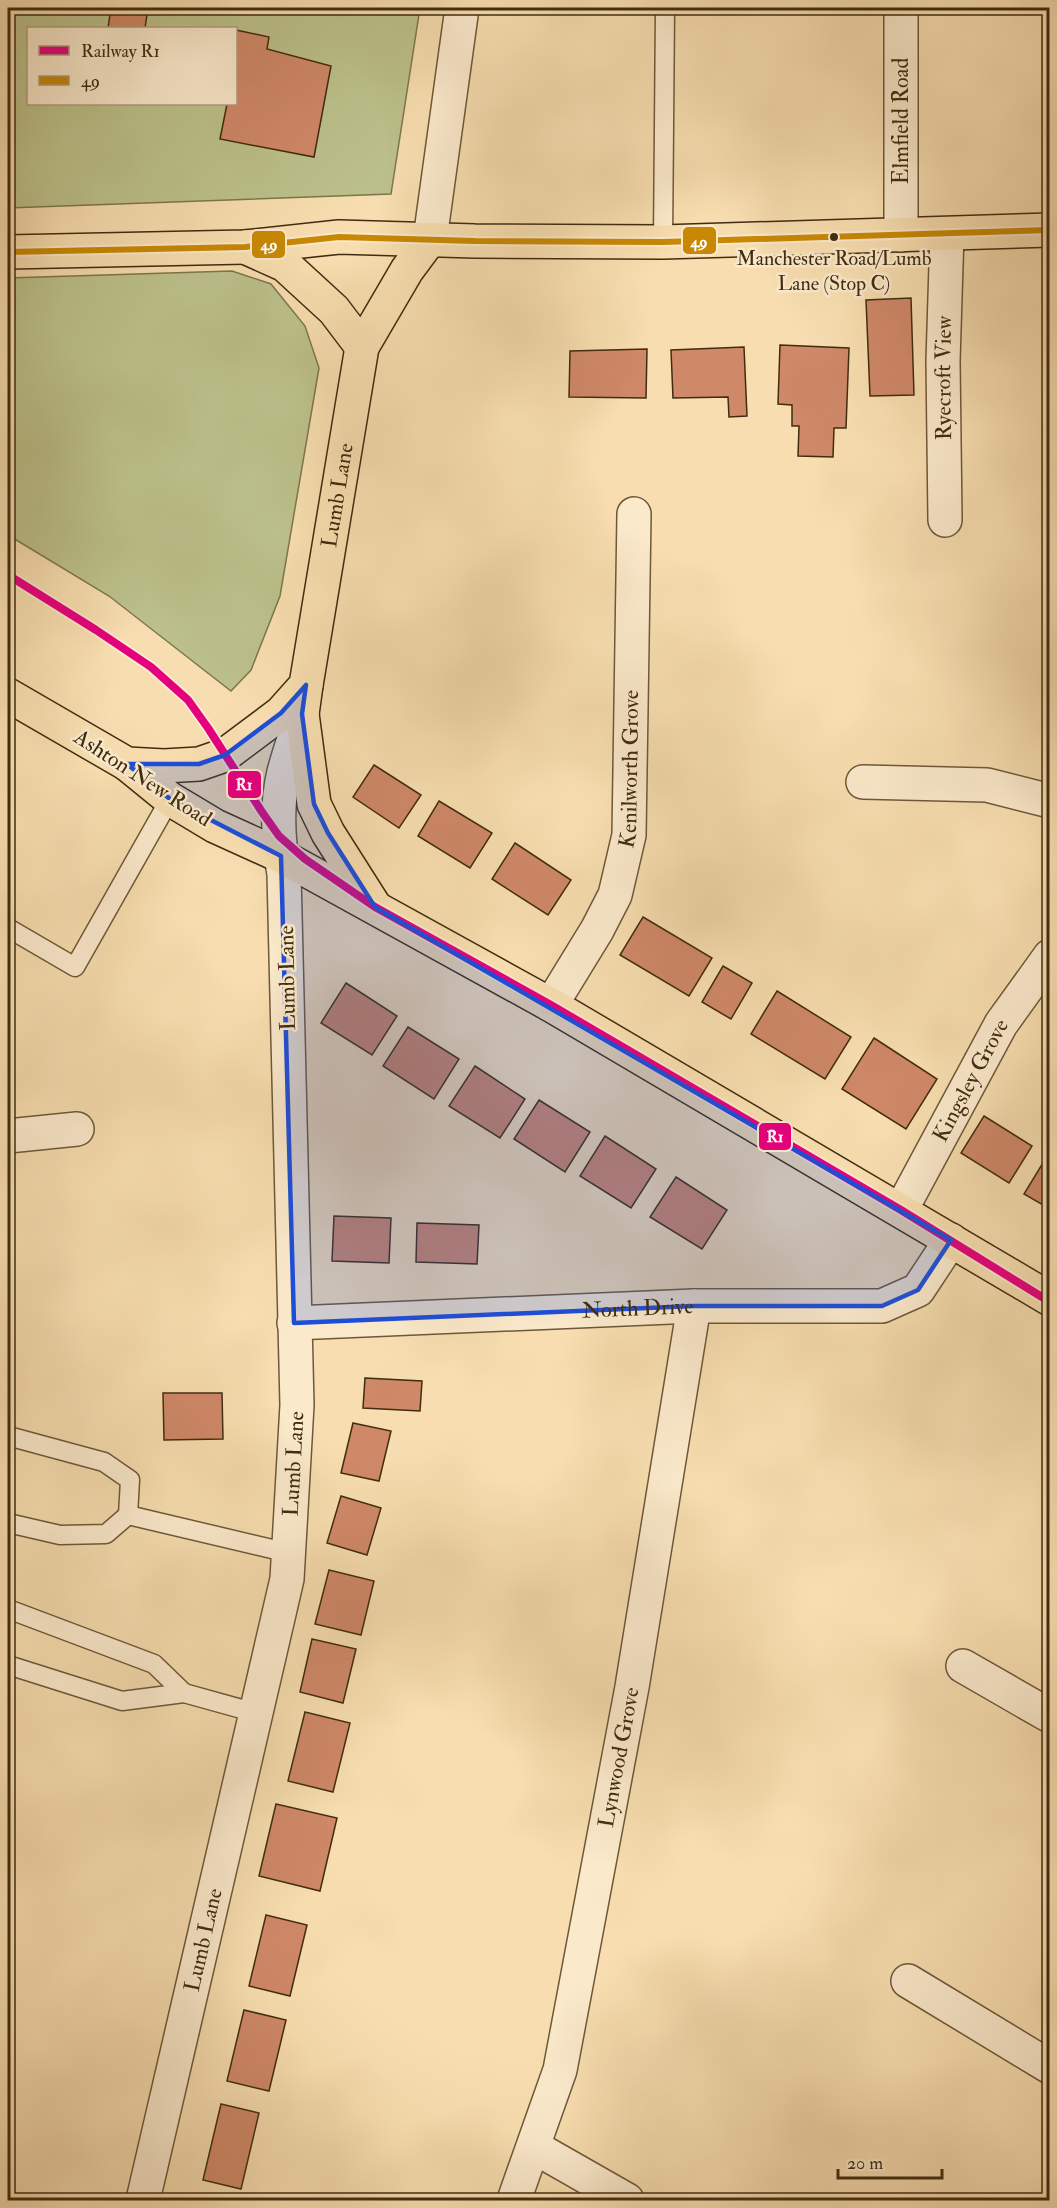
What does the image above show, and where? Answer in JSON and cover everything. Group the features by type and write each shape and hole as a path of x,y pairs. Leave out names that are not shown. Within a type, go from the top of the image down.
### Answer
{"main road":[{"path":"8,252 245,247 339,237 663,242 1050,230"},
{"name":"Lumb Lane","path":"375,907 328,833 314,804 304,699 362,347 406,270 430,239"},
{"path":"245,247 285,265 334,310 362,347"},
{"name":"Ashton New Road","path":"8,695 127,764 170,799 215,825 281,856 355,899 375,907 551,1005 1050,1299"},
{"path":"127,764 164,766 199,764 225,755 281,712 304,699"}],"street":[{"name":"Lumb Lane","path":"430,239 462,8"},
{"name":"Elmfield Road","path":"901,8 901,235"},
{"name":"Ryecroft View","path":"945,520 946,234"},
{"name":"Kenilworth Grove","path":"551,1005 597,930 615,895 628,835 634,514"},
{"name":"Lumb Lane","path":"143,2200 287,1579 297,1405 284,874 281,856 280,801 284,773 304,699"},
{"path":"863,782 987,784 1050,801"},
{"name":"Kingsley Grove","path":"901,1210 1001,1024 1050,956"},
{"path":"8,1136 77,1129"},
{"name":"North Drive","path":"294,1323 694,1306 882,1306 918,1290 951,1240"},
{"name":"Lynwood Grove","path":"514,2200 534,2147 562,2058 632,1687 694,1306"},
{"path":"963,1666 1050,1716"},
{"path":"908,1981 1050,2067"},
{"path":"534,2147 627,2200"}],"lane":[{"path":"663,242 665,8"},
{"path":"8,927 75,967 170,799"},
{"path":"8,1436 104,1462 130,1480 128,1515 106,1534 60,1534 8,1523"},
{"path":"128,1515 289,1553"},
{"path":"8,1609 153,1664 184,1693"},
{"path":"8,1665 122,1701 184,1693 256,1713"}],"highlighted area":[{"path":"306,685 302,714 314,804 328,833 375,907 951,1240 918,1290 882,1306 694,1306 294,1323 281,856 170,799 127,764 199,764 225,755 281,713"}],"green space":[{"path":"8,8 420,8 391,194 8,208"},
{"path":"232,271 271,284 305,326 319,368 280,596 251,670 231,691 109,596 8,535 8,278"}],"building":[{"path":"111,8 148,8 145,27 108,27"},
{"path":"237,30 269,37 267,49 331,66 314,157 220,139 227,105 237,105"},
{"path":"911,298 914,395 870,396 866,300"},
{"path":"780,345 849,348 846,428 834,428 833,457 798,456 799,426 792,426 792,405 778,404"},
{"path":"744,347 747,416 729,417 728,397 673,398 671,350"},
{"path":"647,349 646,398 569,397 570,351"},
{"path":"374,765 421,795 399,828 353,797"},
{"path":"439,801 492,833 470,868 418,836"},
{"path":"515,843 571,880 548,915 492,879"},
{"path":"643,917 712,958 689,996 620,955"},
{"path":"723,966 752,983 731,1019 702,1002"},
{"path":"346,983 397,1016 372,1055 321,1023"},
{"path":"777,991 851,1037 825,1079 751,1034"},
{"path":"408,1027 459,1059 434,1099 383,1066"},
{"path":"874,1038 937,1079 906,1129 842,1089"},
{"path":"475,1066 525,1099 500,1138 449,1106"},
{"path":"539,1100 590,1132 565,1172 514,1139"},
{"path":"984,1116 1032,1146 1009,1183 961,1153"},
{"path":"605,1136 656,1169 631,1208 580,1176"},
{"path":"1050,1154 1050,1209 1024,1194"},
{"path":"676,1177 727,1210 702,1249 650,1217"},
{"path":"334,1216 391,1218 389,1263 332,1261"},
{"path":"417,1223 479,1225 477,1264 416,1262"},
{"path":"365,1378 422,1381 420,1411 363,1408"},
{"path":"163,1393 222,1393 223,1439 164,1440"},
{"path":"353,1423 391,1431 379,1481 341,1473"},
{"path":"341,1496 381,1508 367,1555 327,1543"},
{"path":"329,1570 374,1581 361,1635 315,1624"},
{"path":"312,1639 356,1649 343,1703 300,1692"},
{"path":"305,1712 350,1723 333,1792 288,1781"},
{"path":"276,1804 337,1818 320,1891 259,1876"},
{"path":"266,1915 307,1925 290,1996 249,1986"},
{"path":"244,2010 286,2020 269,2091 227,2081"},
{"path":"221,2104 259,2113 241,2189 203,2180"}],"rail line":[{"name":"R1","path":"8,575 151,667 188,700 279,836 305,859 375,907 551,1005 901,1210 1050,1302"}],"transit line":[{"name":"49","path":"8,252 245,247 339,237 475,241 663,242 1050,230"}],"place":[{"name":"Manchester Road/Lumb Lane (Stop C)","path":"834,237"}]}
